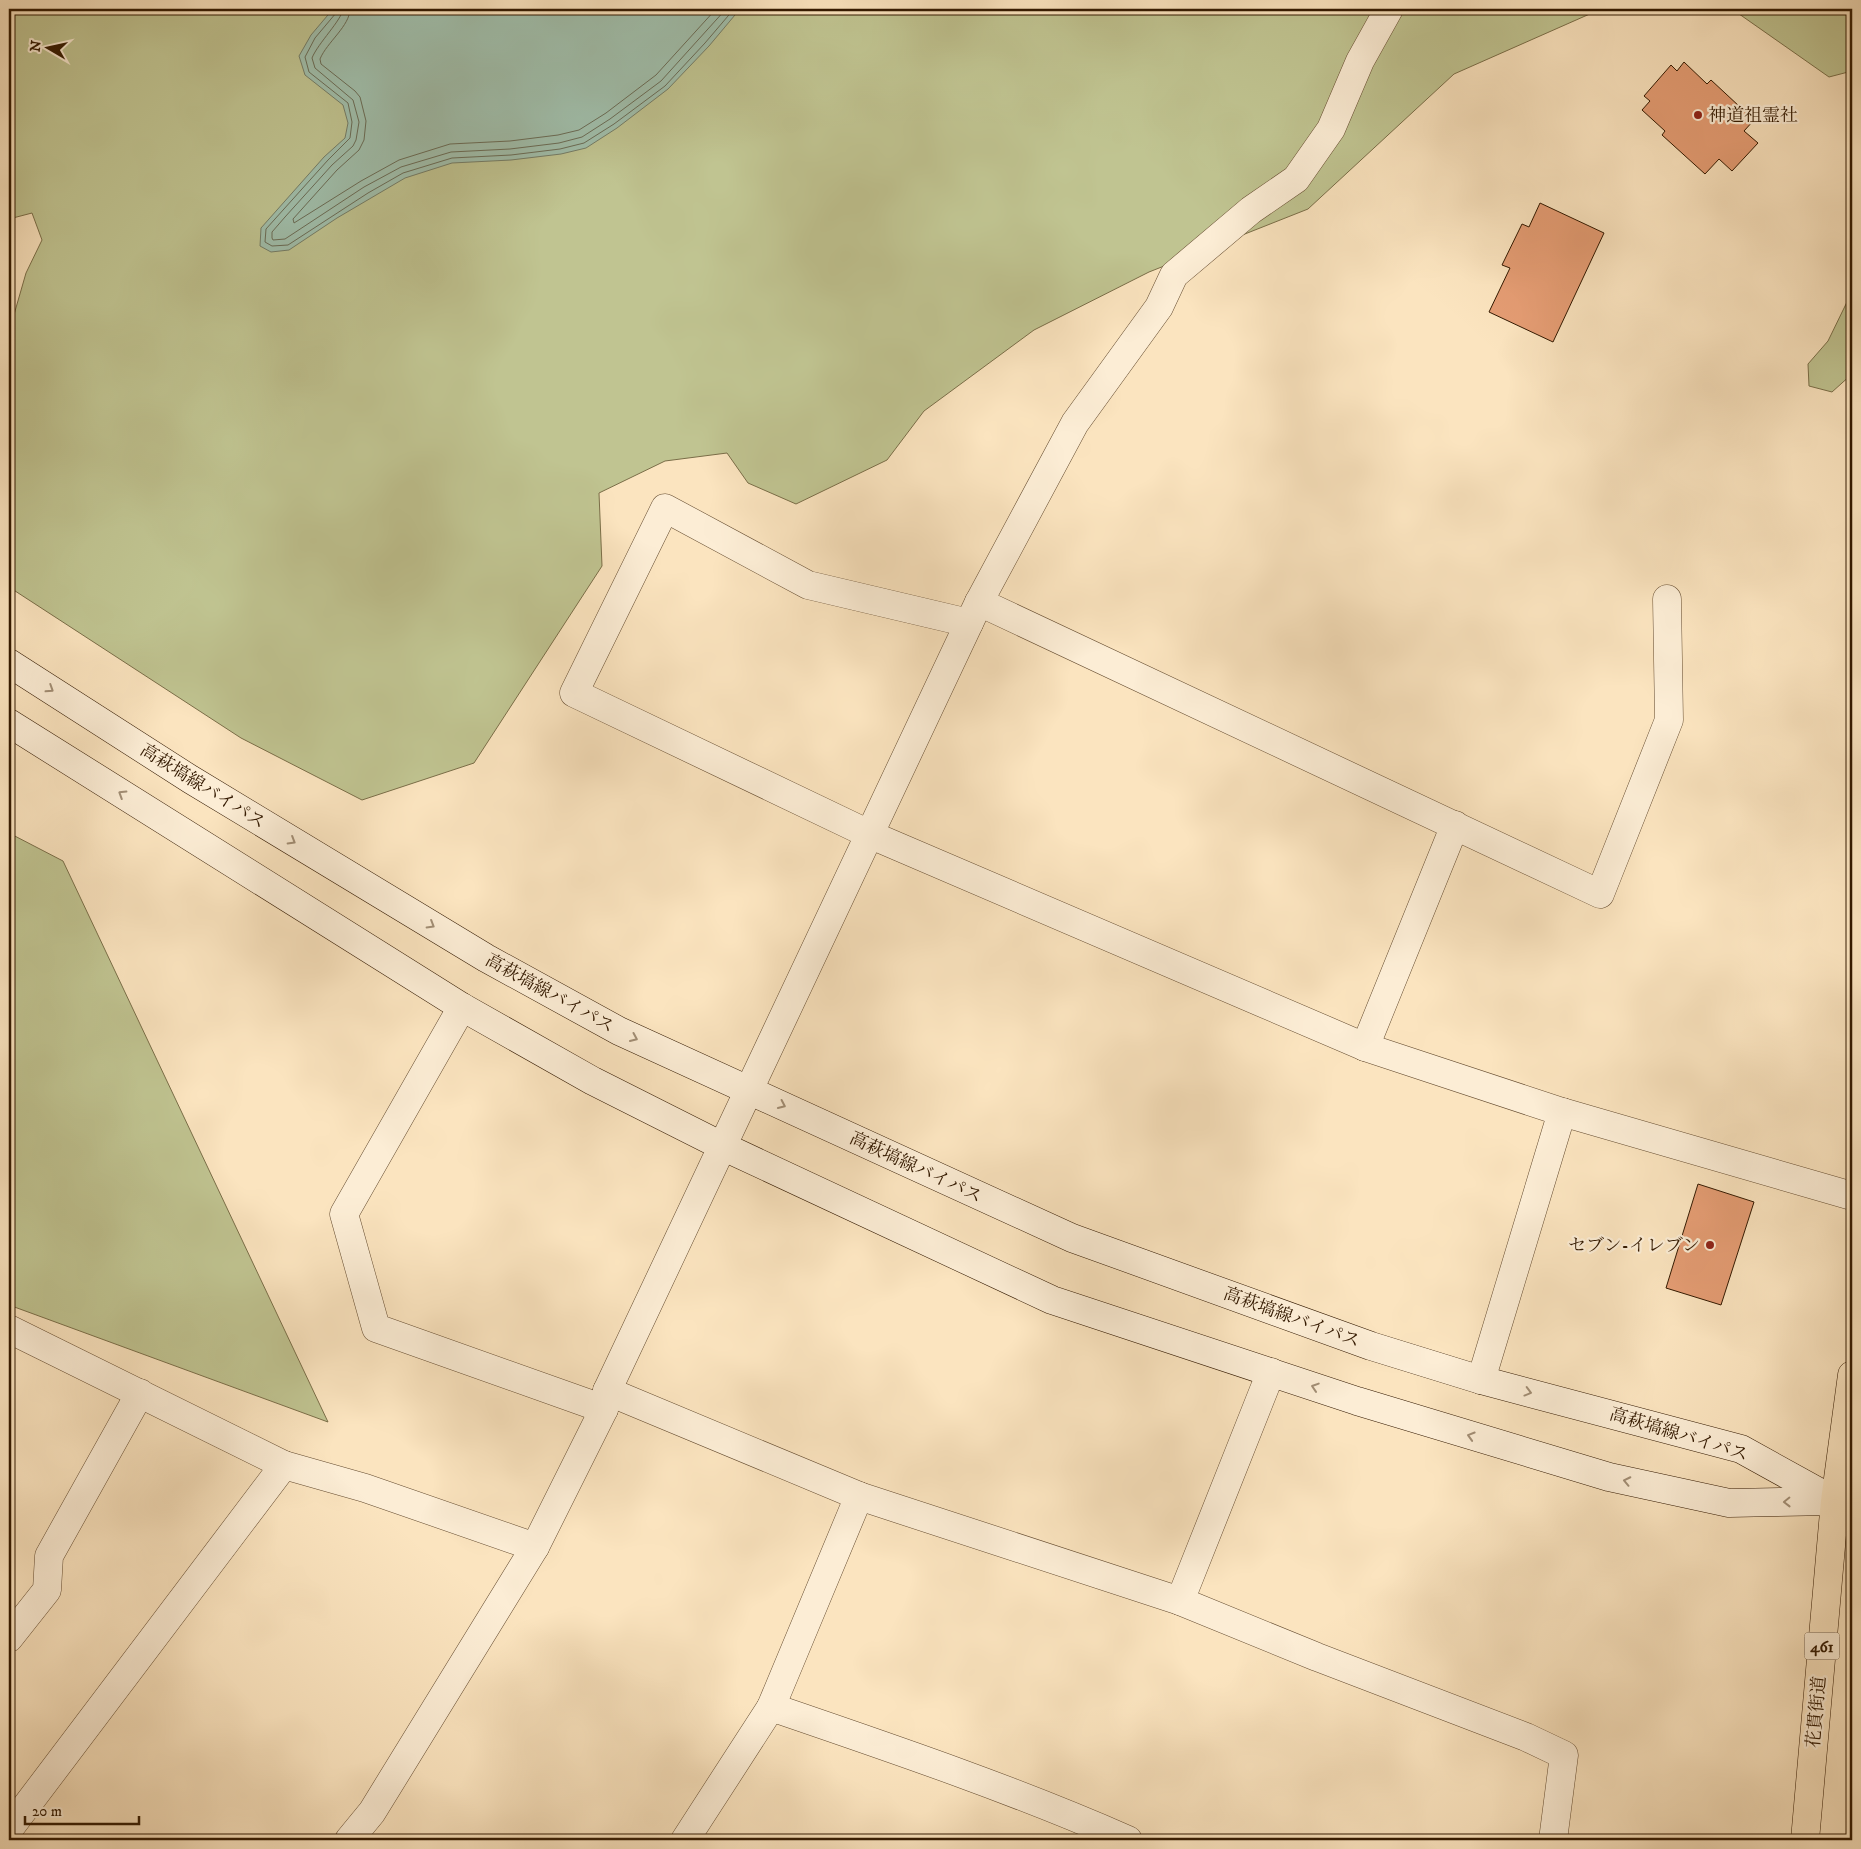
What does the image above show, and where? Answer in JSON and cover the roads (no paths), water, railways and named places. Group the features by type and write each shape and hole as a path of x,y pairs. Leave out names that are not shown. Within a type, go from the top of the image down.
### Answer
{"highway":[{"name":"花貫街道","path":"1805,1840 1836,1501 1852,1375"}],"street":[{"path":"350,1840 372,1812 535,1546 606,1400 722,1146 871,835 974,613 1075,423 1159,307 1174,275 1251,210 1296,179 1331,128 1360,62 1389,9"},
{"path":"1667,599 1669,720 1600,894 1455,826 974,613 808,586 665,508 574,693 871,835 1365,1047 1562,1112 1852,1196"},
{"name":"高萩塙線バイパス","path":"9,663 190,779 486,958 619,1031 1072,1238 1371,1346 1481,1380 1741,1449 1836,1501"},
{"path":"9,723 462,1006 593,1081 722,1146 1052,1300 1366,1404 1609,1477 1729,1503 1836,1501"},
{"path":"1365,1047 1455,826"},
{"path":"462,1006 344,1214 376,1328 606,1400 859,1496 1180,1601 1317,1657 1526,1737 1564,1755 1553,1840"},
{"path":"1481,1380 1562,1112"},
{"path":"9,1329 284,1465 365,1488 535,1546"},
{"path":"1180,1601 1270,1372"},
{"path":"9,1638 47,1590 50,1556 140,1393"},
{"path":"9,1829 284,1465"},
{"path":"685,1840 771,1707 859,1496"},
{"path":"771,1707 949,1768 1128,1840"}],"water":[{"path":"333,9 740,9 709,46 668,89 617,128 586,148 561,154 511,160 452,163 405,178 337,218 289,250 271,252 260,246 261,228 324,157 345,138 348,123 343,105 305,75 299,56 311,35"}],"place":[{"name":"神道祖霊社","path":"1698,115"},
{"name":"セブン-イレブン","path":"1710,1245"}]}
